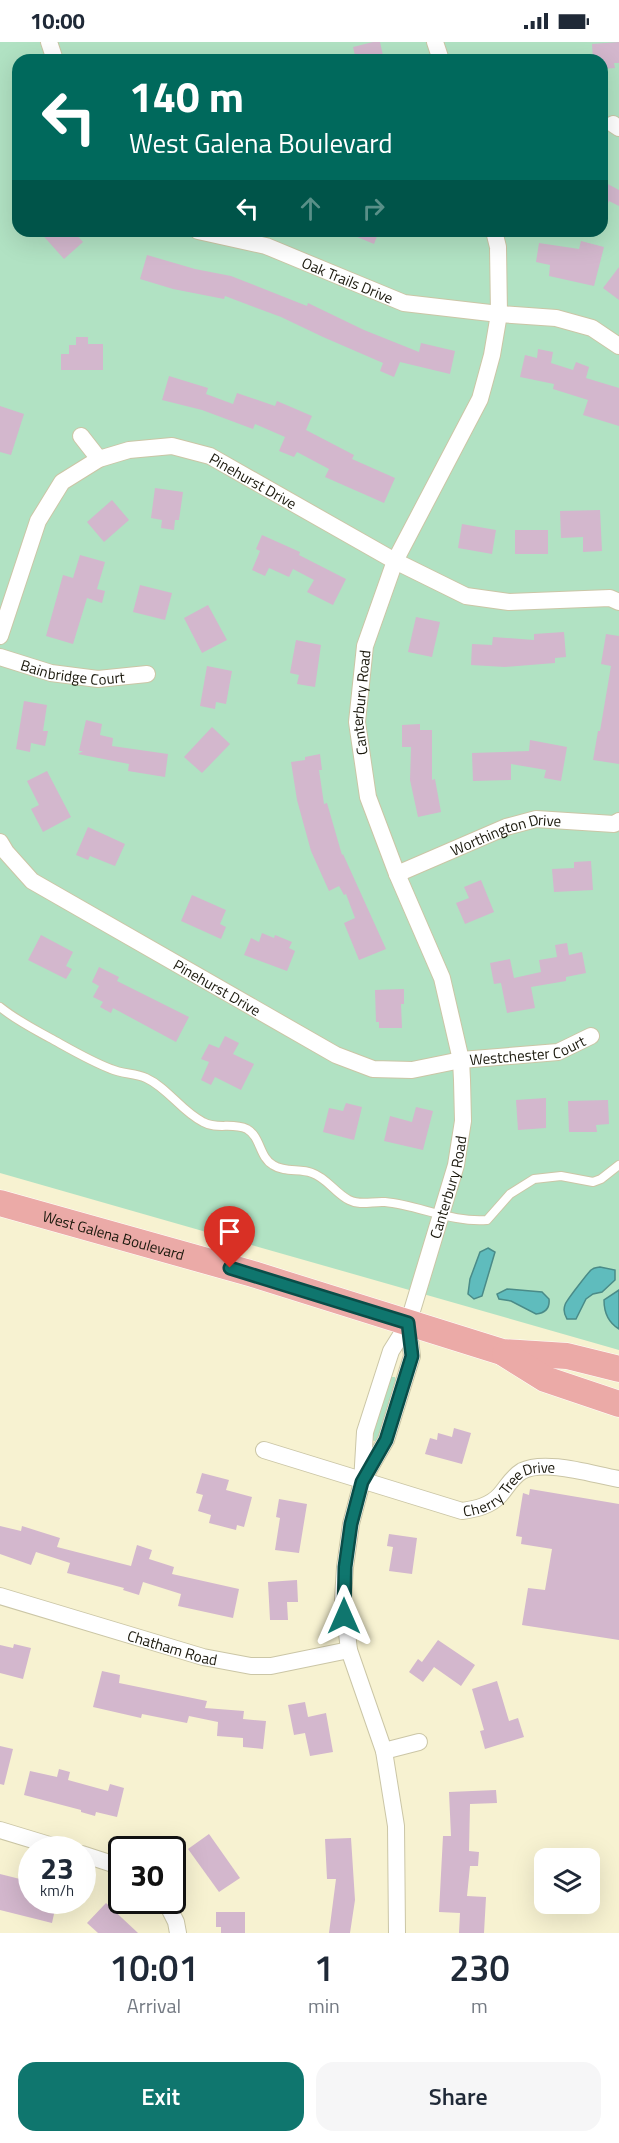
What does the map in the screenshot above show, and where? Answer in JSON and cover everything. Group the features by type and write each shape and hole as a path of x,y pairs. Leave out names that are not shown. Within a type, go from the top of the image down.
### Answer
{"main road":[{"name":"West Galena Boulevard","path":"0,1203 253,1274 502,1352 567,1356 619,1369"},
{"name":"West Galena Boulevard","path":"502,1352 545,1380 619,1404"}],"street":[{"name":"Oak Trails Drive","path":"225,237 266,246 404,303 556,318 592,328 619,346"},
{"name":"Canterbury Road","path":"397,1933 396,1826 384,1751 349,1650 343,1599 345,1567 351,1524 362,1482 365,1432 391,1351 408,1323 456,1165 463,1121 461,1060 442,978 397,873 368,797 357,722 365,646 395,561 480,399 492,355 499,314 498,247 496,237"},
{"path":"81,436 99,459"},
{"name":"Pinehurst Drive","path":"0,636 38,521 62,482 99,459 129,450 172,446 210,456 395,561"},
{"path":"395,561 466,596 509,602 610,598 619,602"},
{"name":"Bainbridge Court","path":"0,657 51,673 98,679 147,674"},
{"name":"Worthington Drive","path":"397,873 506,827 536,819 614,824 619,821"},
{"name":"Pinehurst Drive","path":"0,842 32,881 336,1056 373,1070 412,1070 461,1060"},
{"name":"Westchester Court","path":"461,1060 558,1052 591,1036"},
{"name":"Cherry Tree Drive","path":"264,1450 462,1511 488,1504 499,1497 514,1478 523,1471 536,1468 554,1467 619,1479"},
{"name":"Chatham Road","path":"0,1596 192,1654 227,1662 271,1666 349,1650"},
{"path":"384,1751 419,1742"},
{"path":"0,1830 20,1836"},
{"path":"173,1914 177,1922 178,1933"}],"lane":[{"path":"0,1007 12,1018 92,1061 112,1070 140,1075 154,1082 203,1122 213,1125 232,1124 245,1128 255,1136 266,1159 274,1166 310,1172 354,1202 383,1202 473,1220 487,1220 510,1194 534,1179 561,1176 593,1182 601,1179 619,1165"}],"green space":[{"path":"0,42 619,42 619,1350 0,1173"},
{"path":"391,1377 395,1377 396,1380 380,1439 377,1442 372,1440 372,1435"}],"water":[{"path":"488,1248 495,1252 482,1296 474,1299 468,1294 470,1279 480,1252"},
{"path":"600,1267 615,1270 615,1280 602,1292 586,1299 576,1319 567,1319 564,1310 566,1303 591,1270"},
{"path":"507,1289 542,1292 549,1299 548,1307 536,1314 511,1301 499,1299 497,1294"},
{"path":"619,1290 619,1329 608,1317 604,1300"}],"building":[{"path":"380,42 383,54 355,54 353,47"},
{"path":"619,42 619,63 614,63 615,68 608,69 608,54 593,54 592,44"},
{"path":"608,184 619,190 619,206 609,201 608,203"},
{"path":"44,237 78,237 83,242 64,259"},
{"path":"357,237 377,237 374,244"},
{"path":"581,241 604,247 594,286 549,276 550,265 536,262 539,243 579,249"},
{"path":"147,255 195,269 231,276 307,306 308,303 364,330 419,352 421,343 455,351 450,374 400,362 394,377 380,371 383,363 281,317 225,296 224,299 173,289 140,279"},
{"path":"619,267 619,300 603,288"},
{"path":"76,337 88,337 88,344 103,344 103,370 61,370 61,354 69,354 69,345 76,345"},
{"path":"538,349 553,352 551,363 573,370 576,362 589,367 586,378 619,388 619,426 583,415 588,400 553,389 554,384 520,377 525,355 537,358"},
{"path":"169,376 208,388 206,394 233,404 237,393 275,406 277,401 312,416 306,430 354,455 352,459 395,478 384,503 325,477 329,469 297,452 294,457 279,451 285,437 255,424 253,429 202,410 162,400"},
{"path":"0,406 24,414 11,455 0,452"},
{"path":"155,488 183,492 179,520 175,520 174,530 161,528 162,520 151,518"},
{"path":"112,500 129,520 104,542 87,522"},
{"path":"600,510 602,551 583,552 583,537 561,538 560,511"},
{"path":"462,524 496,530 492,554 458,548"},
{"path":"515,530 548,530 548,554 515,554"},
{"path":"262,535 300,552 299,555 346,579 333,605 307,592 314,580 293,569 289,577 269,568 265,576 252,570 260,551 256,549"},
{"path":"80,555 105,562 97,589 105,591 102,603 87,598 73,644 46,636 63,575 73,578"},
{"path":"140,585 172,593 165,620 133,612"},
{"path":"208,605 227,640 202,653 184,618"},
{"path":"416,617 440,622 432,657 408,652"},
{"path":"564,632 566,657 555,658 555,663 505,667 471,665 472,644 492,645 493,637 534,640 534,634"},
{"path":"606,634 619,636 619,764 593,760 611,666 601,664"},
{"path":"296,640 321,645 315,687 297,684 299,675 290,673"},
{"path":"207,666 232,671 226,704 216,702 215,709 200,706"},
{"path":"24,701 47,705 43,731 48,731 45,746 31,743 30,752 16,749"},
{"path":"86,720 102,724 100,735 113,738 112,746 168,754 165,777 128,771 129,764 78,754 83,751 79,751"},
{"path":"420,724 420,730 432,730 432,780 435,779 441,812 418,817 410,780 411,747 402,747 402,725"},
{"path":"212,727 230,744 202,773 184,757"},
{"path":"530,740 567,747 561,781 544,778 546,770 511,764 511,780 473,781 472,753 529,751"},
{"path":"320,754 322,770 319,770 324,804 327,803 342,855 386,949 359,960 344,923 355,918 346,894 344,895 339,886 329,891 311,851 297,800 291,762"},
{"path":"47,771 71,817 43,832 31,809 39,805 27,781"},
{"path":"88,827 125,844 115,866 90,856 88,860 76,855"},
{"path":"591,861 593,890 554,892 552,869 574,868 574,862"},
{"path":"481,880 494,912 465,924 456,903 469,898 464,887"},
{"path":"192,895 226,910 220,924 226,927 221,939 181,921"},
{"path":"262,933 274,938 275,935 292,942 289,948 295,951 287,971 244,955 251,938 259,942"},
{"path":"41,935 73,952 66,966 72,969 66,979 28,960"},
{"path":"567,943 569,955 582,952 586,973 566,977 566,981 531,987 535,1008 507,1013 501,983 494,984 490,963 510,959 514,978 541,972 539,960 557,957 555,945"},
{"path":"99,967 119,977 117,981 189,1017 176,1042 113,1008 111,1013 100,1007 103,1002 93,997 99,986 92,982"},
{"path":"404,989 404,1004 401,1004 402,1028 379,1028 379,1022 376,1022 375,990"},
{"path":"225,1036 239,1043 233,1054 254,1064 241,1090 215,1077 211,1085 201,1080 209,1062 201,1059 209,1044 219,1048"},
{"path":"546,1098 546,1128 518,1130 516,1100"},
{"path":"608,1100 609,1124 596,1125 597,1132 569,1132 568,1101"},
{"path":"346,1103 362,1107 354,1140 323,1132 329,1108 343,1111"},
{"path":"416,1107 433,1111 423,1150 384,1141 390,1116 412,1122"},
{"path":"454,1428 471,1433 462,1464 425,1454 430,1438 437,1440 438,1433 452,1437"},
{"path":"202,1473 229,1480 226,1490 252,1497 244,1527 237,1525 236,1530 209,1523 211,1515 198,1511 203,1495 196,1493"},
{"path":"530,1489 619,1504 619,1640 522,1625 528,1588 545,1590 552,1549 521,1544 522,1537 516,1536 523,1493 529,1495"},
{"path":"279,1499 307,1504 299,1553 275,1550 280,1518 276,1517"},
{"path":"0,1526 21,1531 22,1526 60,1538 57,1547 131,1566 137,1545 152,1550 149,1559 174,1567 172,1574 239,1589 233,1618 178,1606 181,1594 143,1582 139,1595 123,1590 124,1588 67,1573 70,1563 36,1552 31,1565 0,1554"},
{"path":"389,1534 417,1538 412,1574 389,1571 393,1547 387,1546"},
{"path":"297,1580 298,1602 287,1602 288,1620 270,1620 268,1582"},
{"path":"438,1640 475,1665 461,1686 434,1667 423,1682 409,1672 418,1659 422,1662"},
{"path":"14,1644 31,1648 23,1679 0,1673 0,1645 13,1648"},
{"path":"102,1671 120,1675 119,1683 207,1701 205,1708 244,1711 243,1719 266,1721 263,1749 243,1747 243,1738 217,1736 218,1722 189,1716 187,1723 142,1714 141,1718 93,1707"},
{"path":"497,1681 509,1721 518,1718 524,1737 485,1749 480,1731 484,1730 472,1689"},
{"path":"305,1702 308,1717 326,1713 333,1752 310,1756 305,1733 294,1735 288,1705"},
{"path":"0,1746 13,1749 4,1785 0,1784"},
{"path":"59,1769 70,1772 68,1780 108,1791 110,1784 124,1788 117,1817 96,1812 95,1816 24,1795 30,1771 57,1777"},
{"path":"496,1790 497,1803 470,1804 469,1851 479,1852 478,1866 470,1866 467,1896 486,1897 484,1933 459,1933 460,1913 439,1912 443,1836 451,1836 449,1792"},
{"path":"209,1834 240,1878 219,1892 188,1849"},
{"path":"351,1838 355,1900 350,1933 329,1933 336,1879 327,1879 325,1839"},
{"path":"0,1874 18,1878 18,1914 54,1914 52,1923 0,1910"},
{"path":"106,1903 108,1914 118,1914 138,1933 98,1933 87,1923"},
{"path":"216,1912 245,1912 245,1933 221,1933 221,1927 216,1927"}],"route":[{"path":"230,1268 408,1323 412,1356 386,1440 362,1482 351,1524 345,1567 344,1616"}]}
